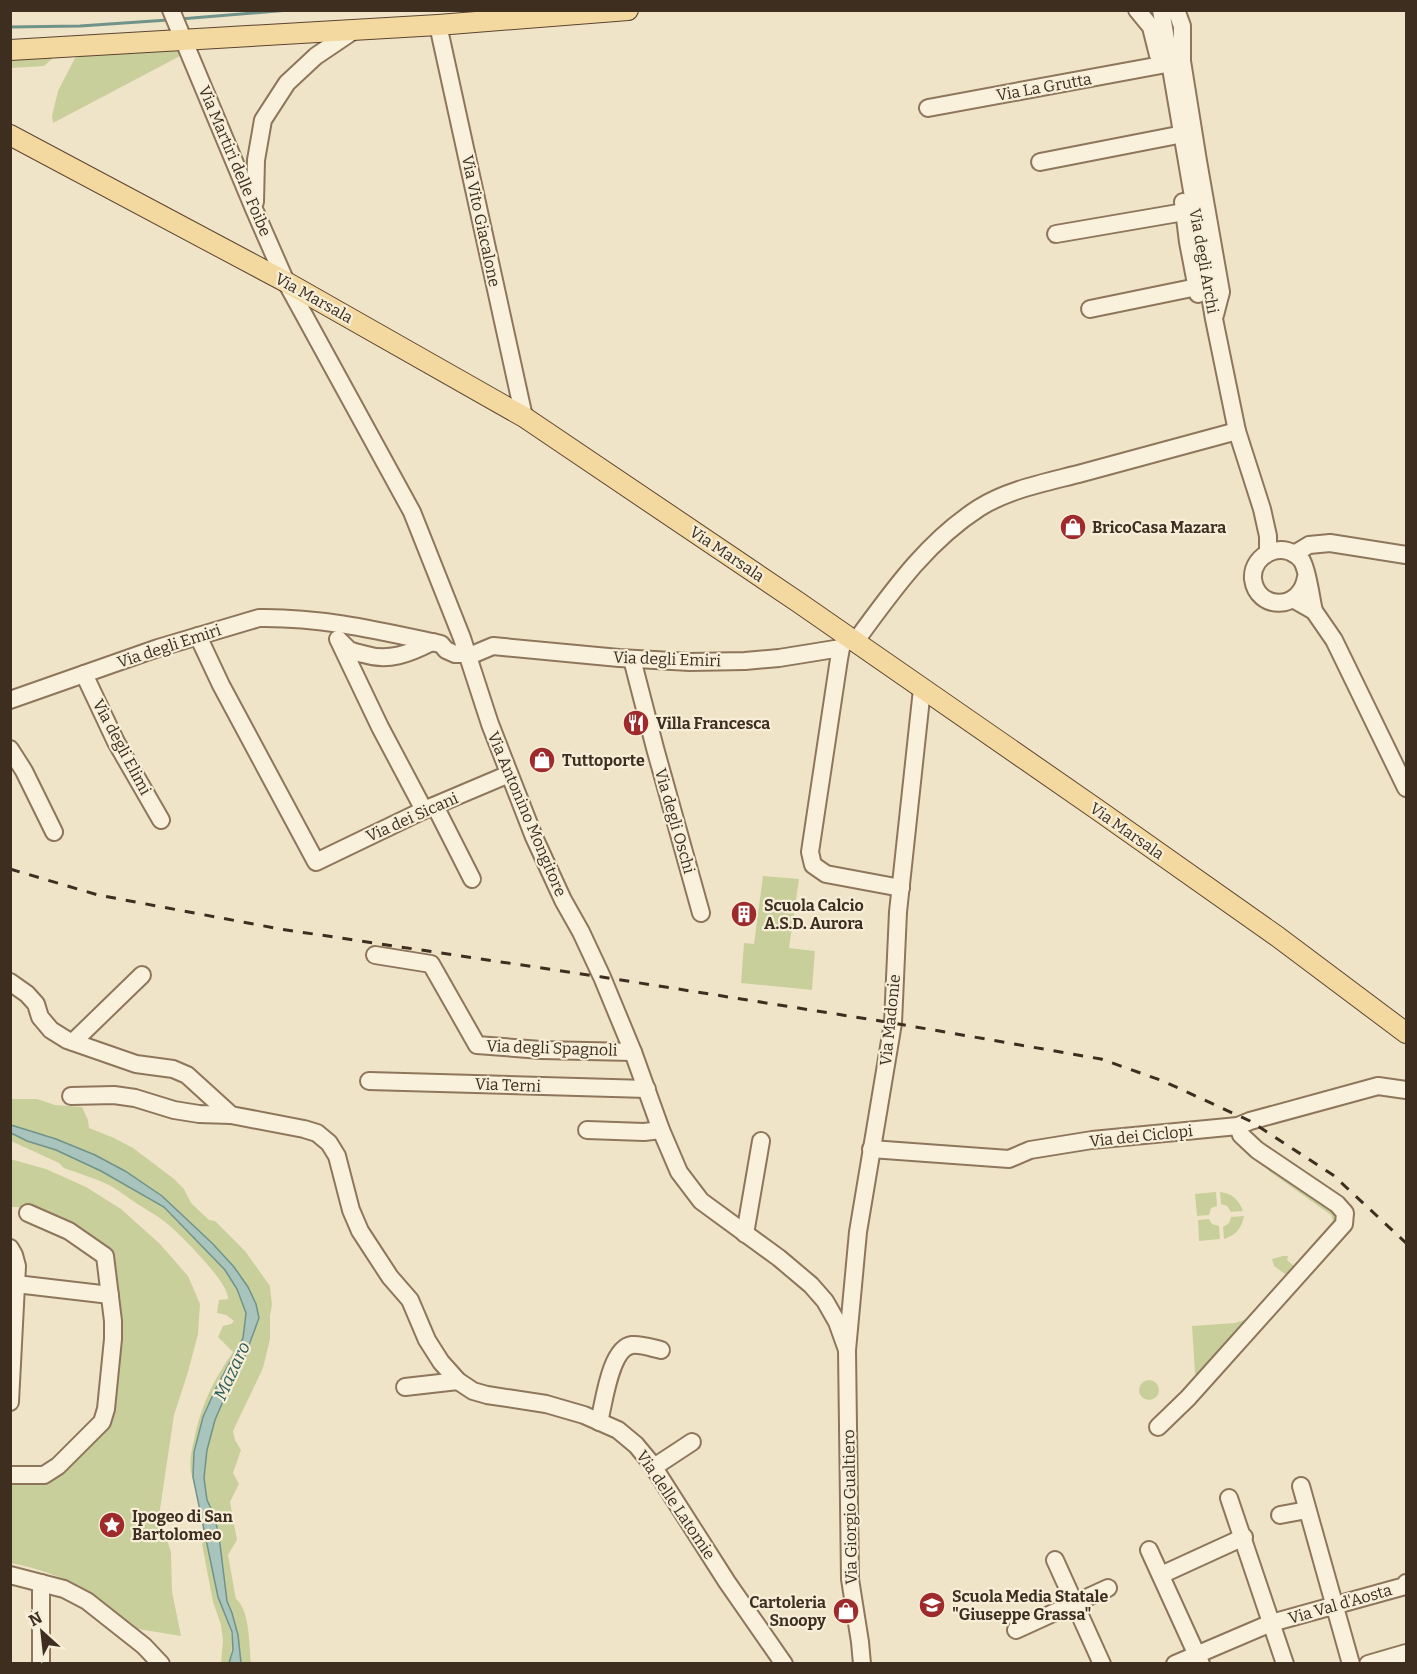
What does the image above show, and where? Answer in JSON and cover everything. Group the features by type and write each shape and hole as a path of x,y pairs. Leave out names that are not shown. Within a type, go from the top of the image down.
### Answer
{"main road":[{"path":"10,50 178,25 357,29 628,10"},
{"name":"Via Marsala","path":"10,135 286,282 524,417 789,596 848,642 922,689 1278,937 1407,1033"}],"street":[{"path":"1137,10 1151,27 1161,65 1188,243 1200,305 1214,319"},
{"path":"1151,27 1153,16 1160,10"},
{"name":"Via degli Archi","path":"1160,10 1214,319 1237,431 1262,509 1268,536 1268,553"},
{"path":"1173,10 1178,15 1182,26 1182,61 1185,83 1221,292 1214,319"},
{"path":"1182,26 1190,10"},
{"name":"Via Martiri delle Foibe","path":"178,25 286,282"},
{"name":"Via Vito Giacalone","path":"438,25 524,417"},
{"path":"254,209 256,160 263,120 287,83 316,56 357,29"},
{"name":"Via La Grutta","path":"928,108 1161,65"},
{"path":"1040,162 1173,136"},
{"path":"1056,234 1184,212"},
{"name":"Via Antonino Mongitore","path":"286,282 412,512 462,638 490,724 534,837 562,900 581,932 633,1052 661,1130 680,1172 702,1201 796,1271 825,1301 837,1322 847,1350"},
{"path":"1090,309 1197,287"},
{"path":"901,888 826,874 813,865 810,852 848,642 924,553 980,508 1017,491 1237,431"},
{"name":"Via degli Archi","path":"1262,509 1292,553"},
{"path":"1292,553 1309,545 1330,543 1407,555"},
{"path":"1330,543 1314,560 1306,576 1303,590 1293,599 1276,603 1264,598 1254,584 1254,571 1259,560 1268,553 1279,550 1292,553 1302,562 1306,576 1314,611 1334,640 1407,788"},
{"path":"1293,599 1314,611"},
{"name":"Via degli Emiri","path":"10,700 158,648 259,618 333,623 382,630 436,643 455,654 474,654 494,646"},
{"path":"333,623 338,639 380,727 472,879"},
{"name":"Via dei Sicani","path":"198,636 221,685 316,862 430,808 509,774"},
{"name":"Via degli Emiri","path":"338,639 350,650 368,656 385,658 398,657 448,640 474,637 494,646 690,662 779,658 848,642"},
{"name":"Via degli Oschi","path":"632,659 701,913"},
{"name":"Via degli Elimi","path":"84,674 116,742 161,820"},
{"name":"Via Madonie","path":"847,1350 858,1232 893,1023 898,912 922,689"},
{"path":"10,749 24,771 54,832"},
{"name":"Via degli Spagnoli","path":"375,955 431,964 477,1045 540,1050 633,1052"},
{"path":"73,1042 142,975"},
{"path":"10,982 27,994 36,1004 40,1017 51,1030 73,1042 136,1064 173,1069 187,1075 231,1115"},
{"name":"Via Terni","path":"369,1081 647,1089"},
{"name":"Via dei Ciclopi","path":"871,1149 1009,1159 1030,1150 1092,1140 1238,1126 1378,1086 1407,1090"},
{"name":"Via delle Latomie","path":"71,1096 114,1095 135,1098 174,1110 199,1114 231,1115 317,1133 329,1143 338,1156 351,1210 360,1231 390,1277 410,1300 427,1340 441,1362 458,1381 473,1391 546,1404 584,1415 618,1430 636,1445 654,1467 727,1582 784,1664"},
{"path":"1158,1427 1188,1398 1344,1224 1345,1213 1337,1204 1257,1150 1241,1135 1238,1126"},
{"path":"587,1130 644,1132 661,1130"},
{"path":"745,1234 760,1141"},
{"path":"10,1475 44,1474 58,1466 102,1422 106,1409 113,1339 105,1256 69,1232 27,1213"},
{"path":"10,1248 17,1266 10,1402"},
{"path":"16,1284 110,1295"},
{"path":"599,1422 610,1374 616,1358 624,1348 633,1345 661,1350"},
{"name":"Via Giorgio Gualtiero","path":"847,1350 850,1579 862,1664"},
{"path":"405,1387 458,1381"},
{"path":"654,1467 692,1442"},
{"path":"1301,1486 1351,1664"},
{"path":"1229,1498 1286,1664"},
{"path":"1280,1515 1307,1510"},
{"path":"1161,1575 1244,1538"},
{"path":"1149,1550 1199,1659"},
{"path":"1055,1560 1102,1664"},
{"path":"10,1575 64,1589 87,1601 144,1646 161,1664"},
{"name":"Via Val d'Aosta","path":"1175,1664 1199,1659 1271,1623 1405,1586 1407,1582"},
{"path":"41,1583 41,1664"},
{"path":"1016,1630 1108,1588"},
{"path":"1368,1664 1407,1653"}],"green space":[{"path":"175,50 182,55 53,123 52,116 58,91 75,58 84,55"},
{"path":"54,57 44,66 11,68 11,60"},
{"path":"763,876 799,879 789,948 815,951 812,990 741,983 744,943 754,944"},
{"path":"11,1099 37,1099 55,1105 82,1107 89,1128 133,1148 174,1179 184,1189 191,1203 209,1220 215,1221 245,1251 270,1286 272,1305 270,1339 263,1368 233,1431 241,1450 233,1473 239,1484 230,1502 237,1540 228,1555 236,1599 241,1604 246,1619 251,1663 241,1663 238,1635 227,1601 219,1536 214,1515 207,1500 204,1478 207,1450 214,1420 239,1372 259,1319 256,1304 234,1267 162,1196 125,1171 95,1155 56,1139 11,1125"},
{"path":"11,1133 27,1141 56,1150 101,1171 164,1207 225,1270 237,1289 246,1313 243,1338 203,1417 194,1452 195,1485 191,1474 191,1457 200,1416 219,1373 233,1352 218,1337 223,1326 234,1321 226,1315 217,1313 219,1300 228,1299 226,1291 204,1260 164,1221 111,1186 64,1168 59,1163 11,1141"},
{"path":"10,1159 46,1169 86,1187 121,1209 159,1243 188,1276 200,1304 198,1334 174,1415 159,1516 171,1552 172,1591 181,1636 138,1629 126,1620 120,1620 102,1603 75,1584 30,1567 11,1563 11,1482 40,1483 102,1432 121,1326 114,1253 71,1225 35,1212 11,1207"},
{"path":"1272,1166 1332,1207 1338,1218 1310,1253 1307,1251 1333,1221 1331,1215 1269,1171"},
{"path":"1216,1192 1217,1206 1211,1208 1209,1215 1197,1216 1195,1194"},
{"path":"1220,1192 1235,1198 1243,1211 1231,1212 1227,1206 1221,1204"},
{"path":"1244,1216 1238,1230 1224,1239 1223,1227 1229,1223 1231,1217"},
{"path":"1209,1219 1212,1224 1219,1226 1220,1239 1199,1241 1198,1220"},
{"path":"1288,1256 1287,1260 1294,1266 1289,1273 1285,1274 1274,1266 1272,1259"},
{"path":"1250,1318 1197,1376 1192,1326 1235,1323"},
{"path":"1149,1380 1156,1383 1159,1390 1156,1397 1149,1400 1142,1397 1139,1390 1142,1383"},
{"path":"205,1539 218,1595 230,1628 232,1643 229,1663 221,1663 223,1640 202,1544"}],"water":[{"name":"Mazaro","path":"11,1125 56,1139 95,1155 125,1171 162,1196 234,1267 248,1287 256,1304 259,1318 239,1372 215,1420 207,1450 204,1478 207,1500 214,1515 219,1536 227,1601 238,1635 241,1663 229,1663 233,1650 232,1632 218,1597 193,1477 194,1452 203,1417 243,1338 246,1313 237,1289 225,1270 164,1207 101,1171 56,1150 27,1141 11,1133"}],"waterway":[{"path":"180,19 289,10"},
{"path":"10,27 80,26 168,20"}],"railway":[{"path":"10,869 98,895 280,929 893,1023 1101,1059 1163,1081 1250,1121 1333,1175 1406,1243"}],"place":[{"name":"BricoCasa Mazara","path":"1073,527"},
{"name":"Villa Francesca","path":"636,723"},
{"name":"Tuttoporte","path":"542,760"},
{"name":"Scuola Calcio A.S.D. Aurora","path":"744,914"},
{"name":"Ipogeo di San Bartolomeo","path":"112,1525"},
{"name":"Scuola Media Statale \"Giuseppe Grassa\"","path":"932,1605"},
{"name":"Cartoleria Snoopy","path":"846,1611"}]}
